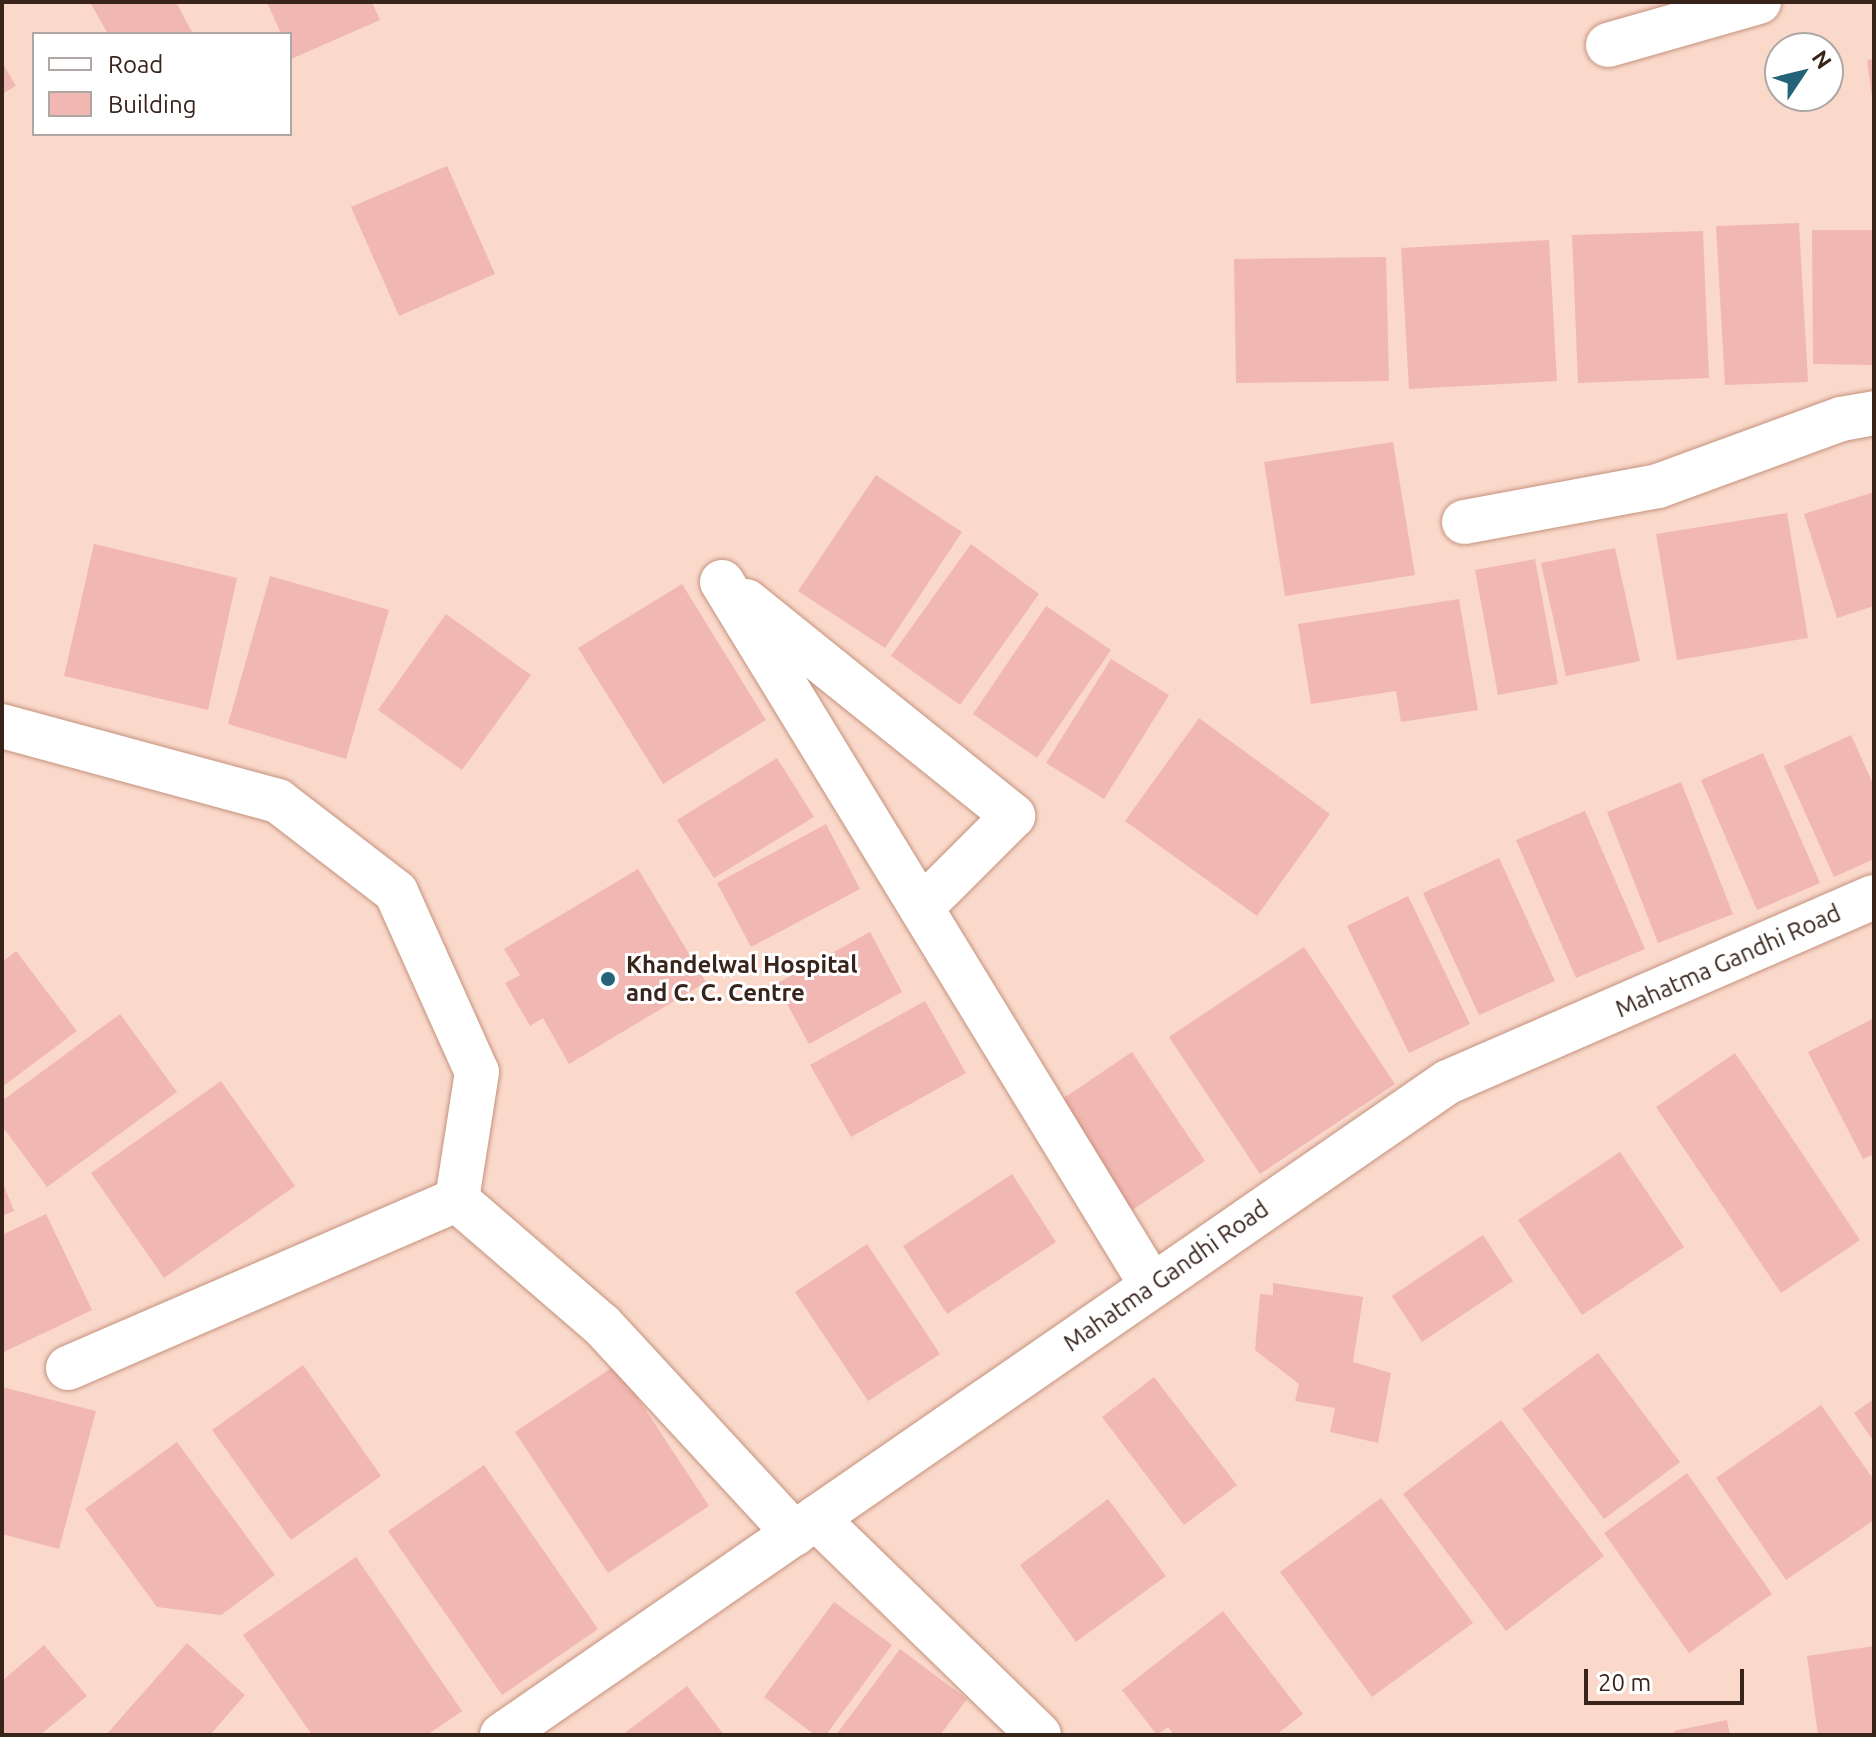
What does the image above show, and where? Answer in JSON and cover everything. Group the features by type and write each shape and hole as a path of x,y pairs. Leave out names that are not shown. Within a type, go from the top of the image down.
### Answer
{"street":[{"path":"1608,45 1759,2"},
{"path":"1464,522 1658,486 1841,419 1874,413"},
{"path":"921,908 1013,816 722,582 738,610 1152,1286"},
{"path":"2,726 278,801 396,892 477,1072 457,1200"},
{"name":"Mahatma Gandhi Road","path":"502,1735 1448,1082 1874,897"},
{"path":"68,1368 457,1200"},
{"path":"457,1200 602,1325 805,1526 1039,1735"}],"building":[{"path":"90,2 176,2 192,32 107,32"},
{"path":"267,2 372,2 380,20 292,59 292,32 280,32"},
{"path":"1874,59 1874,97 1872,97 1867,60"},
{"path":"2,62 16,86 2,94"},
{"path":"447,166 495,274 399,316 351,207"},
{"path":"1799,223 1808,382 1725,385 1716,226"},
{"path":"1812,230 1874,230 1874,365 1813,364"},
{"path":"1703,231 1709,378 1578,383 1572,235"},
{"path":"1549,240 1557,381 1409,389 1401,248"},
{"path":"1386,257 1389,381 1236,383 1234,259"},
{"path":"1393,442 1415,575 1285,596 1264,462"},
{"path":"876,475 962,532 885,648 798,591"},
{"path":"1874,492 1874,606 1837,618 1804,514"},
{"path":"1787,513 1808,638 1677,660 1656,534"},
{"path":"94,544 237,578 208,710 64,676"},
{"path":"971,544 1039,594 960,705 891,656"},
{"path":"1615,548 1640,661 1566,676 1541,563"},
{"path":"1535,559 1558,684 1498,695 1475,570"},
{"path":"270,576 389,610 346,759 228,724"},
{"path":"682,584 766,720 663,784 578,648"},
{"path":"1459,599 1478,710 1401,722 1396,691 1311,704 1298,624"},
{"path":"1046,606 1111,650 1037,758 973,714"},
{"path":"446,614 531,675 462,770 378,710"},
{"path":"1111,659 1169,695 1104,799 1046,763"},
{"path":"1199,718 1330,814 1257,916 1125,821"},
{"path":"1851,735 1874,786 1874,859 1834,877 1784,766"},
{"path":"1763,753 1820,883 1757,910 1701,780"},
{"path":"777,758 814,817 714,878 677,820"},
{"path":"1681,782 1733,914 1658,943 1607,812"},
{"path":"1585,811 1645,949 1576,978 1516,840"},
{"path":"826,824 860,889 751,947 717,883"},
{"path":"1499,858 1555,981 1479,1015 1423,893"},
{"path":"638,869 706,982 569,1064 543,1018 530,1026 505,983 520,975 504,949"},
{"path":"1408,896 1470,1024 1409,1053 1347,926"},
{"path":"870,932 902,992 809,1044 776,984"},
{"path":"1304,947 1395,1084 1260,1174 1169,1037"},
{"path":"16,951 77,1031 2,1087 2,962"},
{"path":"925,1001 966,1073 851,1137 810,1065"},
{"path":"120,1014 177,1092 47,1187 2,1126 2,1101"},
{"path":"1874,1018 1874,1154 1863,1159 1808,1052"},
{"path":"1132,1052 1205,1161 1128,1213 1055,1104"},
{"path":"1735,1053 1860,1240 1781,1293 1656,1107"},
{"path":"221,1081 295,1186 164,1278 91,1173"},
{"path":"1620,1152 1684,1247 1582,1315 1518,1220"},
{"path":"1012,1174 1056,1242 947,1314 903,1246"},
{"path":"2,1181 14,1211 2,1216"},
{"path":"46,1214 92,1310 2,1353 2,1235"},
{"path":"1483,1235 1513,1281 1422,1342 1392,1296"},
{"path":"867,1244 940,1354 868,1401 795,1292"},
{"path":"1273,1283 1363,1297 1353,1362 1391,1373 1378,1443 1330,1432 1335,1408 1295,1401 1299,1384 1255,1350 1260,1294 1273,1295"},
{"path":"1598,1353 1680,1462 1604,1519 1522,1409"},
{"path":"303,1365 381,1476 291,1540 212,1430"},
{"path":"616,1365 709,1506 608,1573 515,1432"},
{"path":"1154,1377 1237,1485 1184,1525 1102,1417"},
{"path":"2,1387 96,1411 59,1549 2,1534"},
{"path":"1874,1399 1874,1442 1854,1413"},
{"path":"1821,1405 1874,1480 1874,1520 1786,1580 1716,1478"},
{"path":"1501,1420 1604,1556 1506,1631 1403,1494"},
{"path":"177,1442 275,1575 221,1615 157,1607 85,1509"},
{"path":"484,1465 598,1629 502,1695 388,1531"},
{"path":"1687,1473 1772,1594 1689,1653 1604,1533"},
{"path":"1381,1498 1473,1623 1372,1697 1280,1572"},
{"path":"1108,1499 1166,1576 1076,1642 1020,1565"},
{"path":"356,1557 462,1711 427,1735 312,1735 243,1635"},
{"path":"834,1602 892,1645 826,1735 815,1735 764,1697"},
{"path":"1223,1611 1303,1714 1276,1735 1174,1735 1168,1727 1157,1735 1122,1690"},
{"path":"187,1643 245,1695 210,1735 106,1735"},
{"path":"44,1645 87,1696 40,1735 2,1735 2,1681"},
{"path":"1874,1646 1874,1735 1818,1735 1807,1656"},
{"path":"900,1649 967,1699 940,1735 836,1735"},
{"path":"687,1686 724,1735 622,1735"},
{"path":"1727,1720 1730,1735 1675,1735 1674,1731"}],"place":[{"name":"Khandelwal Hospital and C. C. Centre","path":"608,979"}]}
